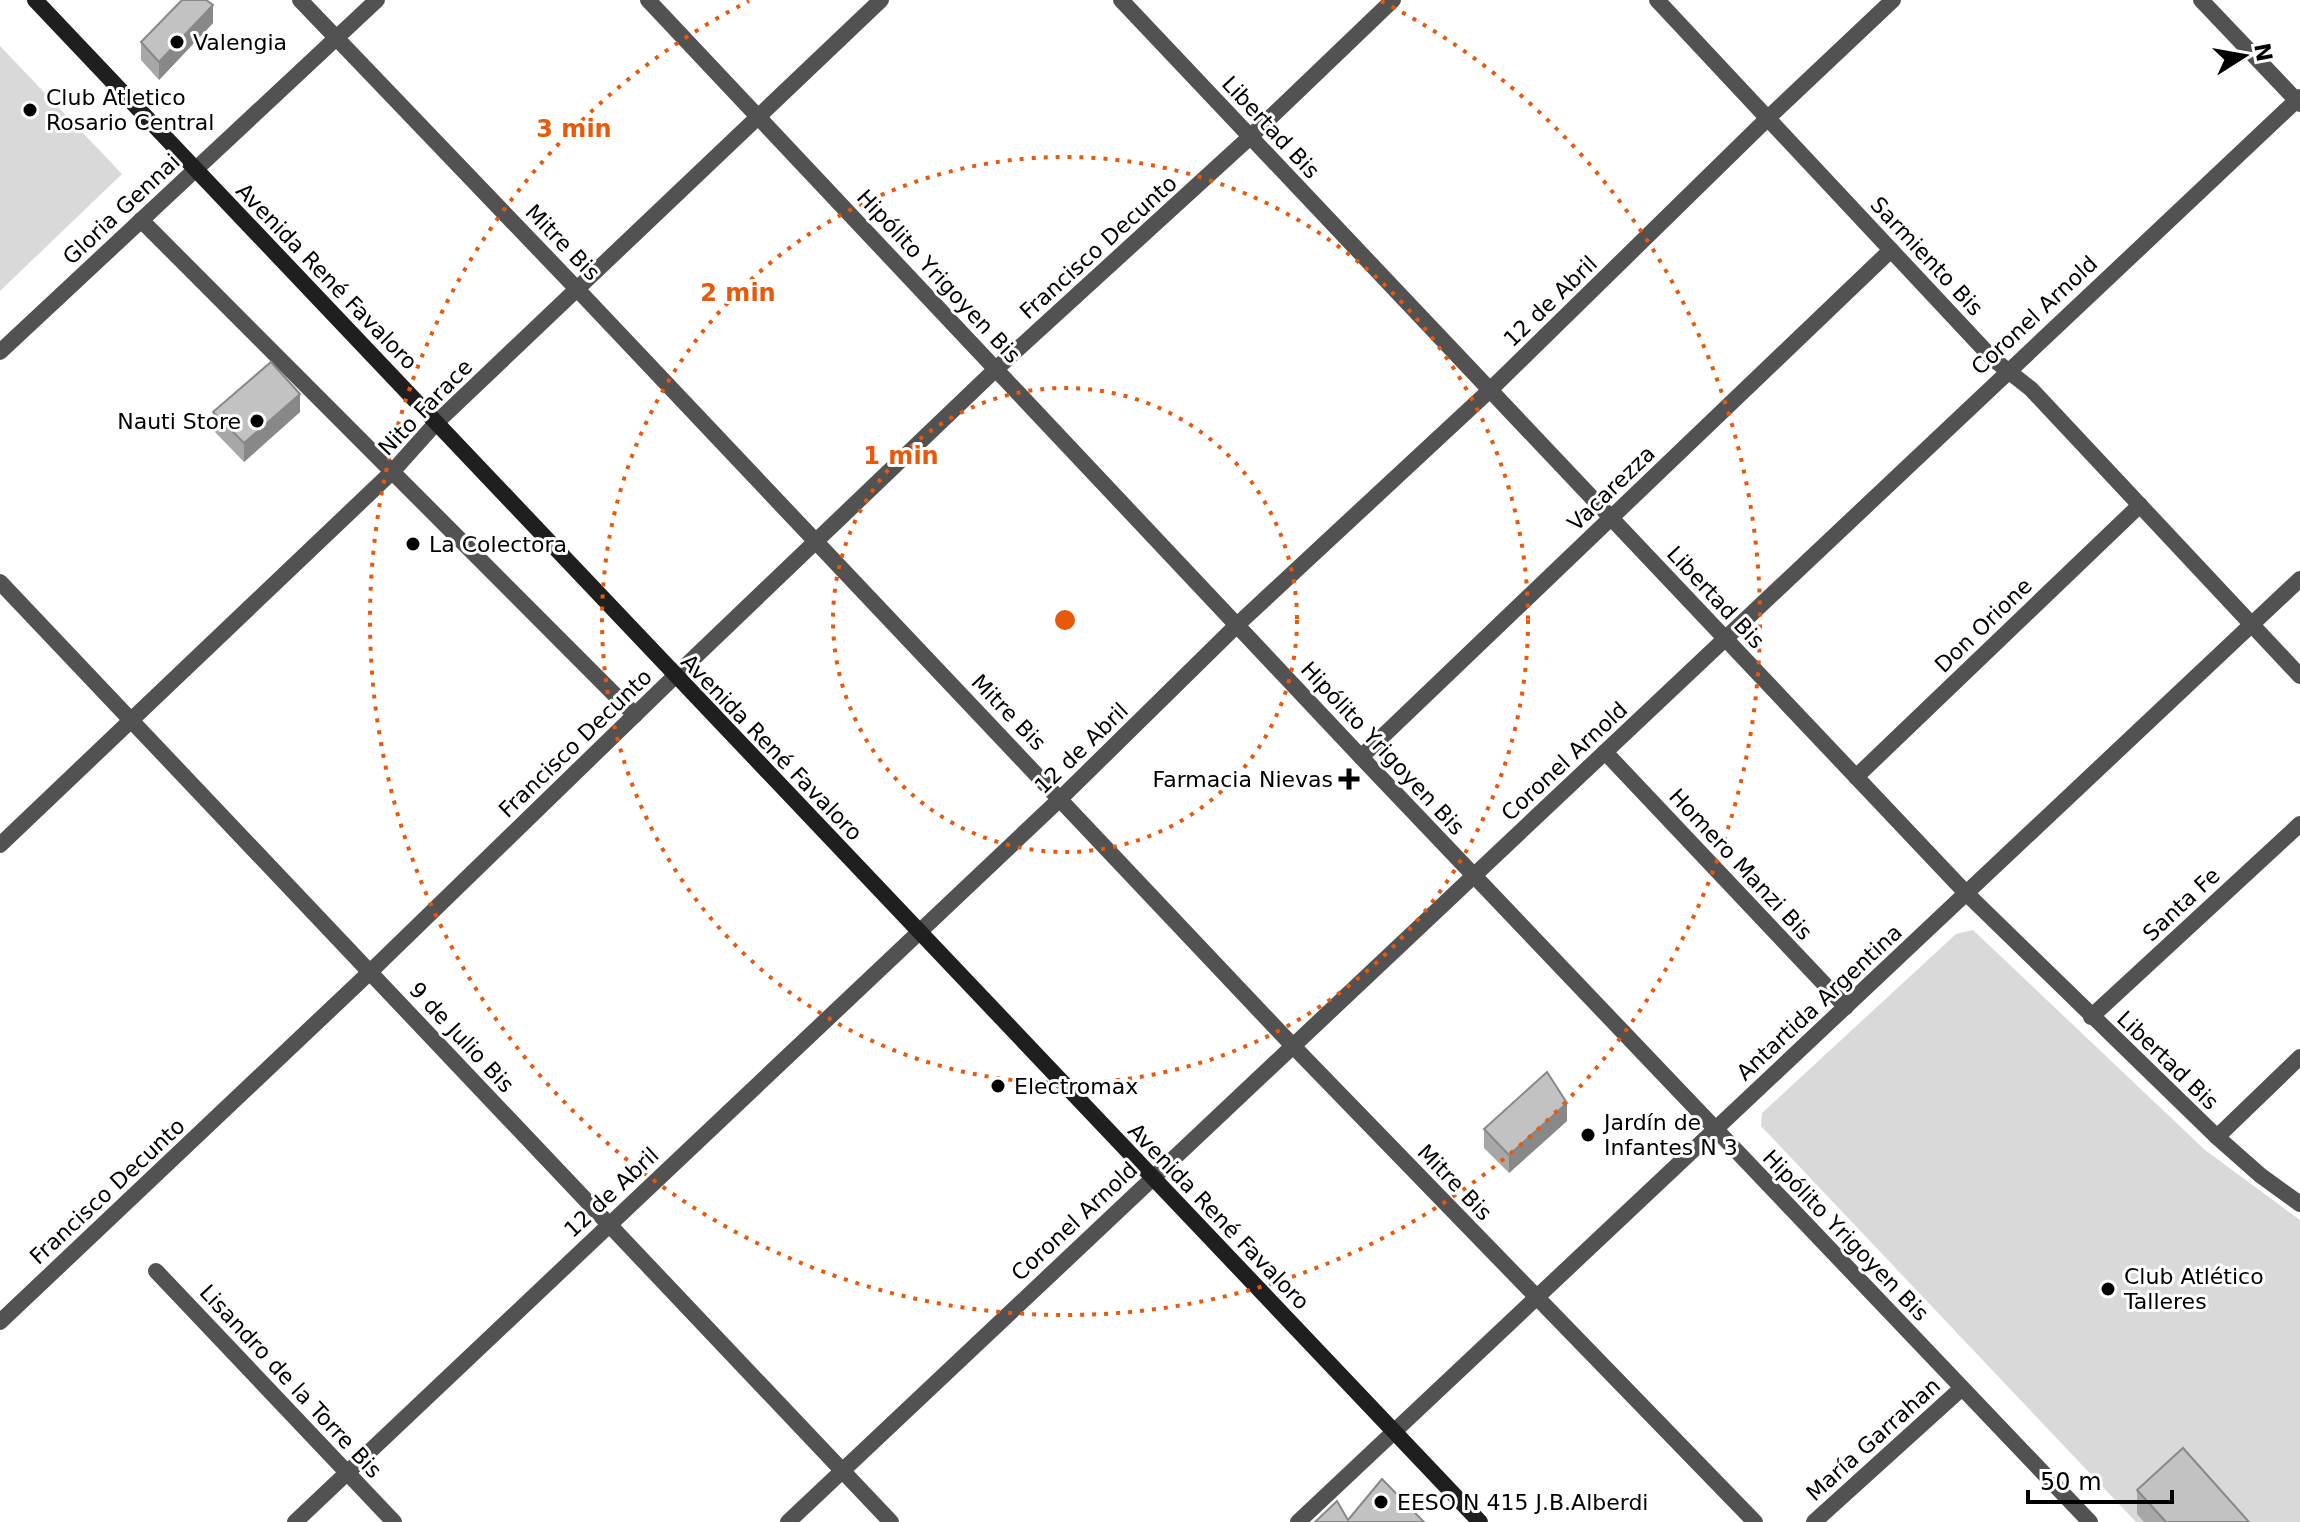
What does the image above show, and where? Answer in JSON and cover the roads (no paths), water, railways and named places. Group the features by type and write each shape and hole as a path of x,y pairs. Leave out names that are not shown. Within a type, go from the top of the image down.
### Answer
{"main road":[{"name":"Avenida René Favaloro","path":"35,0 1480,1522"}],"street":[{"name":"Mitre Bis","path":"300,0 1061,798 1293,1046 1755,1522"},
{"name":"Gloria Gennai","path":"0,352 377,0"},
{"name":"Hipólito Yrigoyen Bis","path":"648,0 1361,757 2090,1522"},
{"name":"Nito Farace","path":"0,845 393,471 436,423 881,0"},
{"name":"Libertad Bis","path":"1121,0 1966,893 2217,1137 2260,1175 2300,1204"},
{"name":"Francisco Decunto","path":"0,1322 370,972 996,369 1250,137 1393,0"},
{"name":"Sarmiento Bis","path":"1657,0 1993,359 2031,389 2300,676"},
{"name":"12 de Abril","path":"295,1522 1061,798 1237,625 1490,390 1893,0"},
{"path":"2201,0 2299,101"},
{"name":"Coronel Arnold","path":"788,1522 2008,370 2299,101"},
{"path":"141,220 635,715"},
{"name":"Vacarezza","path":"1361,757 1891,250"},
{"name":"Don Orione","path":"1856,777 2140,505"},
{"name":"Antartida Argentina","path":"1298,1522 2300,579"},
{"name":"9 de Julio Bis","path":"0,582 891,1522"},
{"name":"Homero Manzi Bis","path":"1605,752 1846,1007"},
{"name":"Santa Fe","path":"2091,1017 2300,824"},
{"path":"2217,1137 2300,1057"},
{"name":"Lisandro de la Torre Bis","path":"156,1271 394,1522"},
{"name":"María Garrahan","path":"1814,1522 1962,1388"}],"place":[{"name":"Valengia","path":"177,42"},
{"name":"Club Atletico Rosario Central","path":"30,110"},
{"name":"Nauti Store","path":"257,421"},
{"name":"La Colectora","path":"413,544"},
{"name":"Farmacia Nievas","path":"1349,779"},
{"name":"Electromax","path":"998,1086"},
{"name":"Jardín de Infantes N 3","path":"1588,1135"},
{"name":"Club Atlético Talleres","path":"2108,1289"},
{"name":"EESO N 415 J.B.Alberdi","path":"1381,1502"}]}
